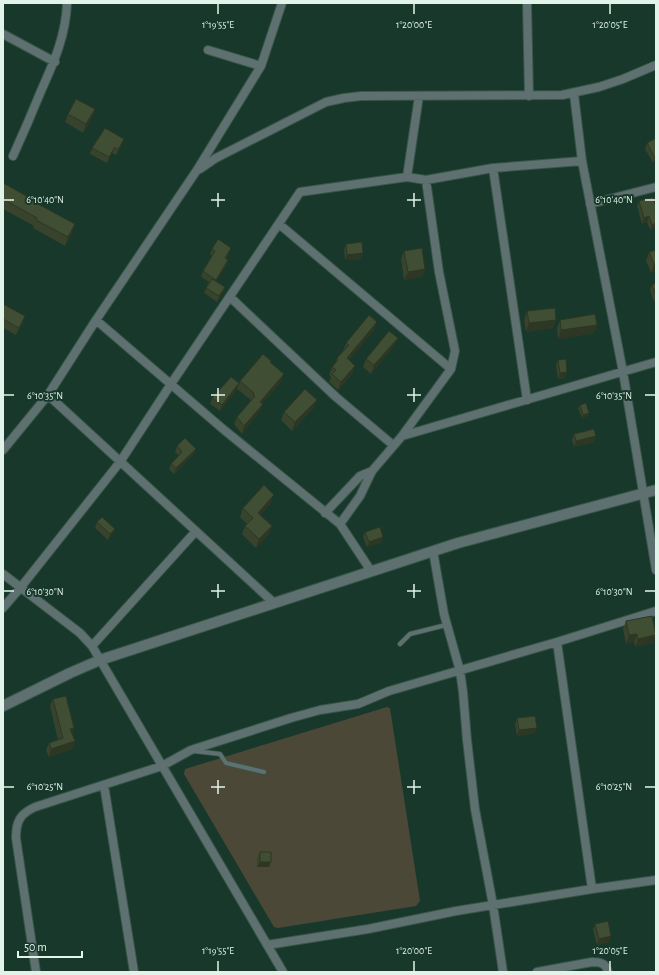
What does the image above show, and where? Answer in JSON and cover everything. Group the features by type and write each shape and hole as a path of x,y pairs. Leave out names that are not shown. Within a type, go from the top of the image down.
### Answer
{"street":[{"path":"13,156 55,62 62,37 67,3"},
{"path":"3,450 48,395 96,320 197,170 261,66 282,3"},
{"path":"527,3 529,96"},
{"path":"3,34 55,62"},
{"path":"208,50 261,66"},
{"path":"197,170 216,158 326,102 361,96 529,96 574,94 623,79 656,65"},
{"path":"574,94 582,161 623,372 656,570"},
{"path":"407,177 419,96"},
{"path":"3,608 120,462 300,192 407,177 426,180 492,168 582,161"},
{"path":"492,168 527,400"},
{"path":"340,524 360,496 372,471 402,436 451,369 455,351 439,272 426,180"},
{"path":"590,204 656,187"},
{"path":"279,224 451,369"},
{"path":"230,297 336,397 393,446"},
{"path":"96,320 223,429 340,524 371,571"},
{"path":"402,436 656,362"},
{"path":"48,395 274,603"},
{"path":"325,513 360,476 372,471"},
{"path":"3,706 100,660 433,551 567,513 656,490"},
{"path":"92,646 196,532"},
{"path":"433,551 446,625 460,671 475,809 493,905 503,972"},
{"path":"3,574 80,633 92,646 283,972"},
{"path":"36,972 16,838 16,828 19,820 26,811 162,766 191,750 291,718 320,710 358,704 389,691 557,642 656,611"},
{"path":"557,642 592,889"},
{"path":"104,785 134,972"},
{"path":"267,945 368,929 493,905 656,880"},
{"path":"537,972 592,962 601,962 607,968 608,972"}],"lane":[{"path":"400,644 410,634 446,625"},
{"path":"191,750 220,754 226,763 264,772"}],"shaded area":[{"path":"387,707 390,708 420,901 416,906 278,928 274,927 184,774 185,769"}],"building":[{"path":"76,99 95,109 86,124 68,114"},
{"path":"105,128 124,139 118,150 115,147 109,157 92,148"},
{"path":"656,138 656,157 655,158 647,143"},
{"path":"3,183 75,224 68,237 36,220 37,218 3,199"},
{"path":"653,197 656,207 656,223 652,225 649,216 644,218 639,201"},
{"path":"218,239 231,248 225,258 228,260 216,280 203,271 215,251 212,249"},
{"path":"362,242 363,253 347,255 346,244"},
{"path":"422,248 425,269 408,272 404,251"},
{"path":"656,250 656,263 654,264 649,252"},
{"path":"212,279 225,287 219,296 206,288"},
{"path":"656,283 656,296 652,285"},
{"path":"3,304 25,316 19,328 3,319"},
{"path":"555,308 556,320 529,323 527,311"},
{"path":"595,314 597,325 561,330 560,320"},
{"path":"369,315 377,322 347,358 355,366 341,382 332,374 336,370 332,367 338,360 337,358 349,345 346,343"},
{"path":"389,331 398,338 374,365 366,359"},
{"path":"263,354 284,374 260,402 263,404 244,426 237,417 255,396 253,395 254,393 240,381"},
{"path":"566,359 567,372 560,373 558,360"},
{"path":"231,377 239,383 222,405 212,398"},
{"path":"305,389 317,400 295,422 284,412"},
{"path":"586,403 589,413 583,415 580,405"},
{"path":"594,429 596,436 576,441 574,434"},
{"path":"185,438 196,449 176,468 171,464 182,452 177,446"},
{"path":"264,485 274,495 258,513 272,526 259,539 245,526 253,518 243,508"},
{"path":"102,517 115,529 110,534 97,522"},
{"path":"380,527 383,537 369,542 365,532"},
{"path":"652,616 656,635 638,639 637,634 629,635 626,621"},
{"path":"66,696 74,728 70,729 75,741 51,749 49,743 63,738 53,699"},
{"path":"535,716 537,728 519,730 517,718"},
{"path":"260,852 271,852 271,862 260,862"},
{"path":"608,921 611,936 599,939 595,924"}]}
